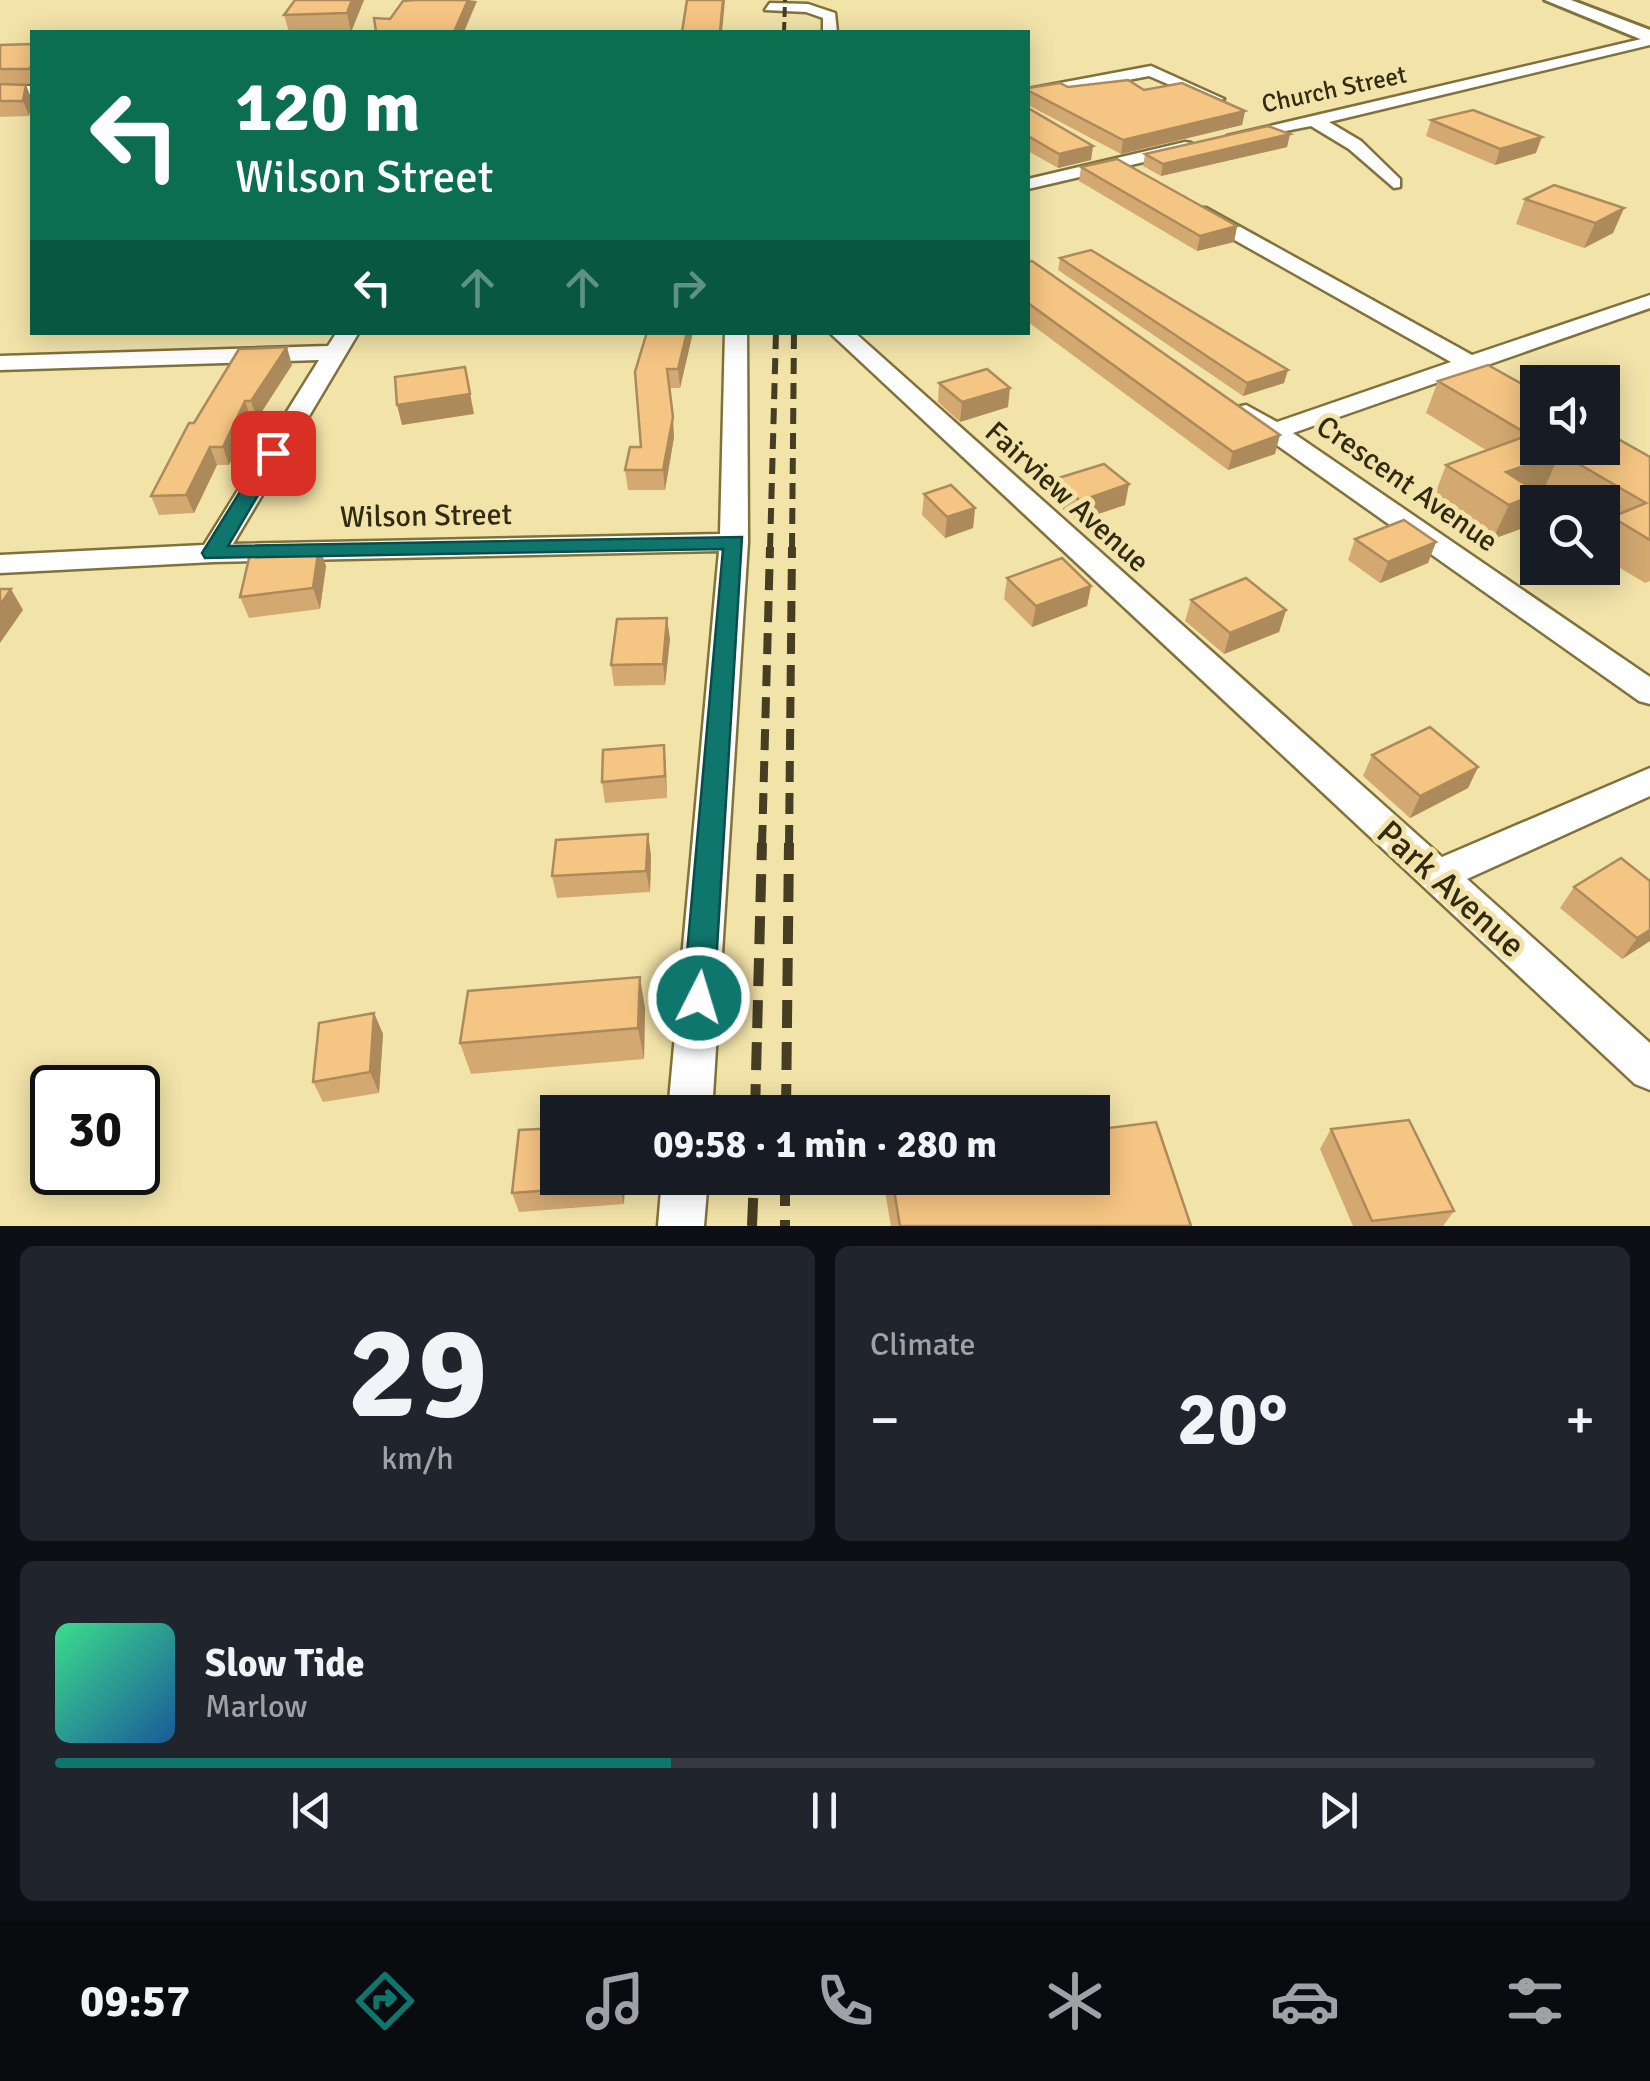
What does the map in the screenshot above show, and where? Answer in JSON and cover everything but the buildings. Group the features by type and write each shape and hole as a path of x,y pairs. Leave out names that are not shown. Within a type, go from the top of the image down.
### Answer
{"street":[{"path":"1554,0 1650,39"},
{"path":"770,9 822,10 830,16 830,30"},
{"name":"Church Street","path":"1223,138 1315,121 1650,39"},
{"path":"1030,94 1151,71 1278,126"},
{"path":"0,92 30,91"},
{"path":"1315,121 1355,146 1394,183"},
{"path":"1030,184 1205,142"},
{"path":"1079,144 1147,182"},
{"path":"1181,202 1468,362"},
{"path":"1274,431 1650,301"},
{"path":"691,1095 734,542 736,335"},
{"name":"Fairview Avenue","path":"843,335 1252,708"},
{"path":"0,363 341,343"},
{"path":"213,553 341,343"},
{"name":"Crescent Avenue","path":"1225,398 1650,693"},
{"name":"Wilson Street","path":"0,564 213,553 734,542"},
{"name":"Park Avenue","path":"1252,708 1650,1070"},
{"path":"1437,876 1650,781"},
{"path":"681,1226 684,1195"}],"railway":[{"path":"784,30 785,0"},
{"path":"770,549 776,335"},
{"path":"792,549 794,335"},
{"path":"762,846 770,547"},
{"path":"789,846 792,547"},
{"path":"755,1095 762,843"},
{"path":"786,1095 789,843"},
{"path":"752,1226 753,1195"},
{"path":"785,1195 785,1226"}],"route":[{"path":"273,453 213,553 734,542 699,998"}]}
